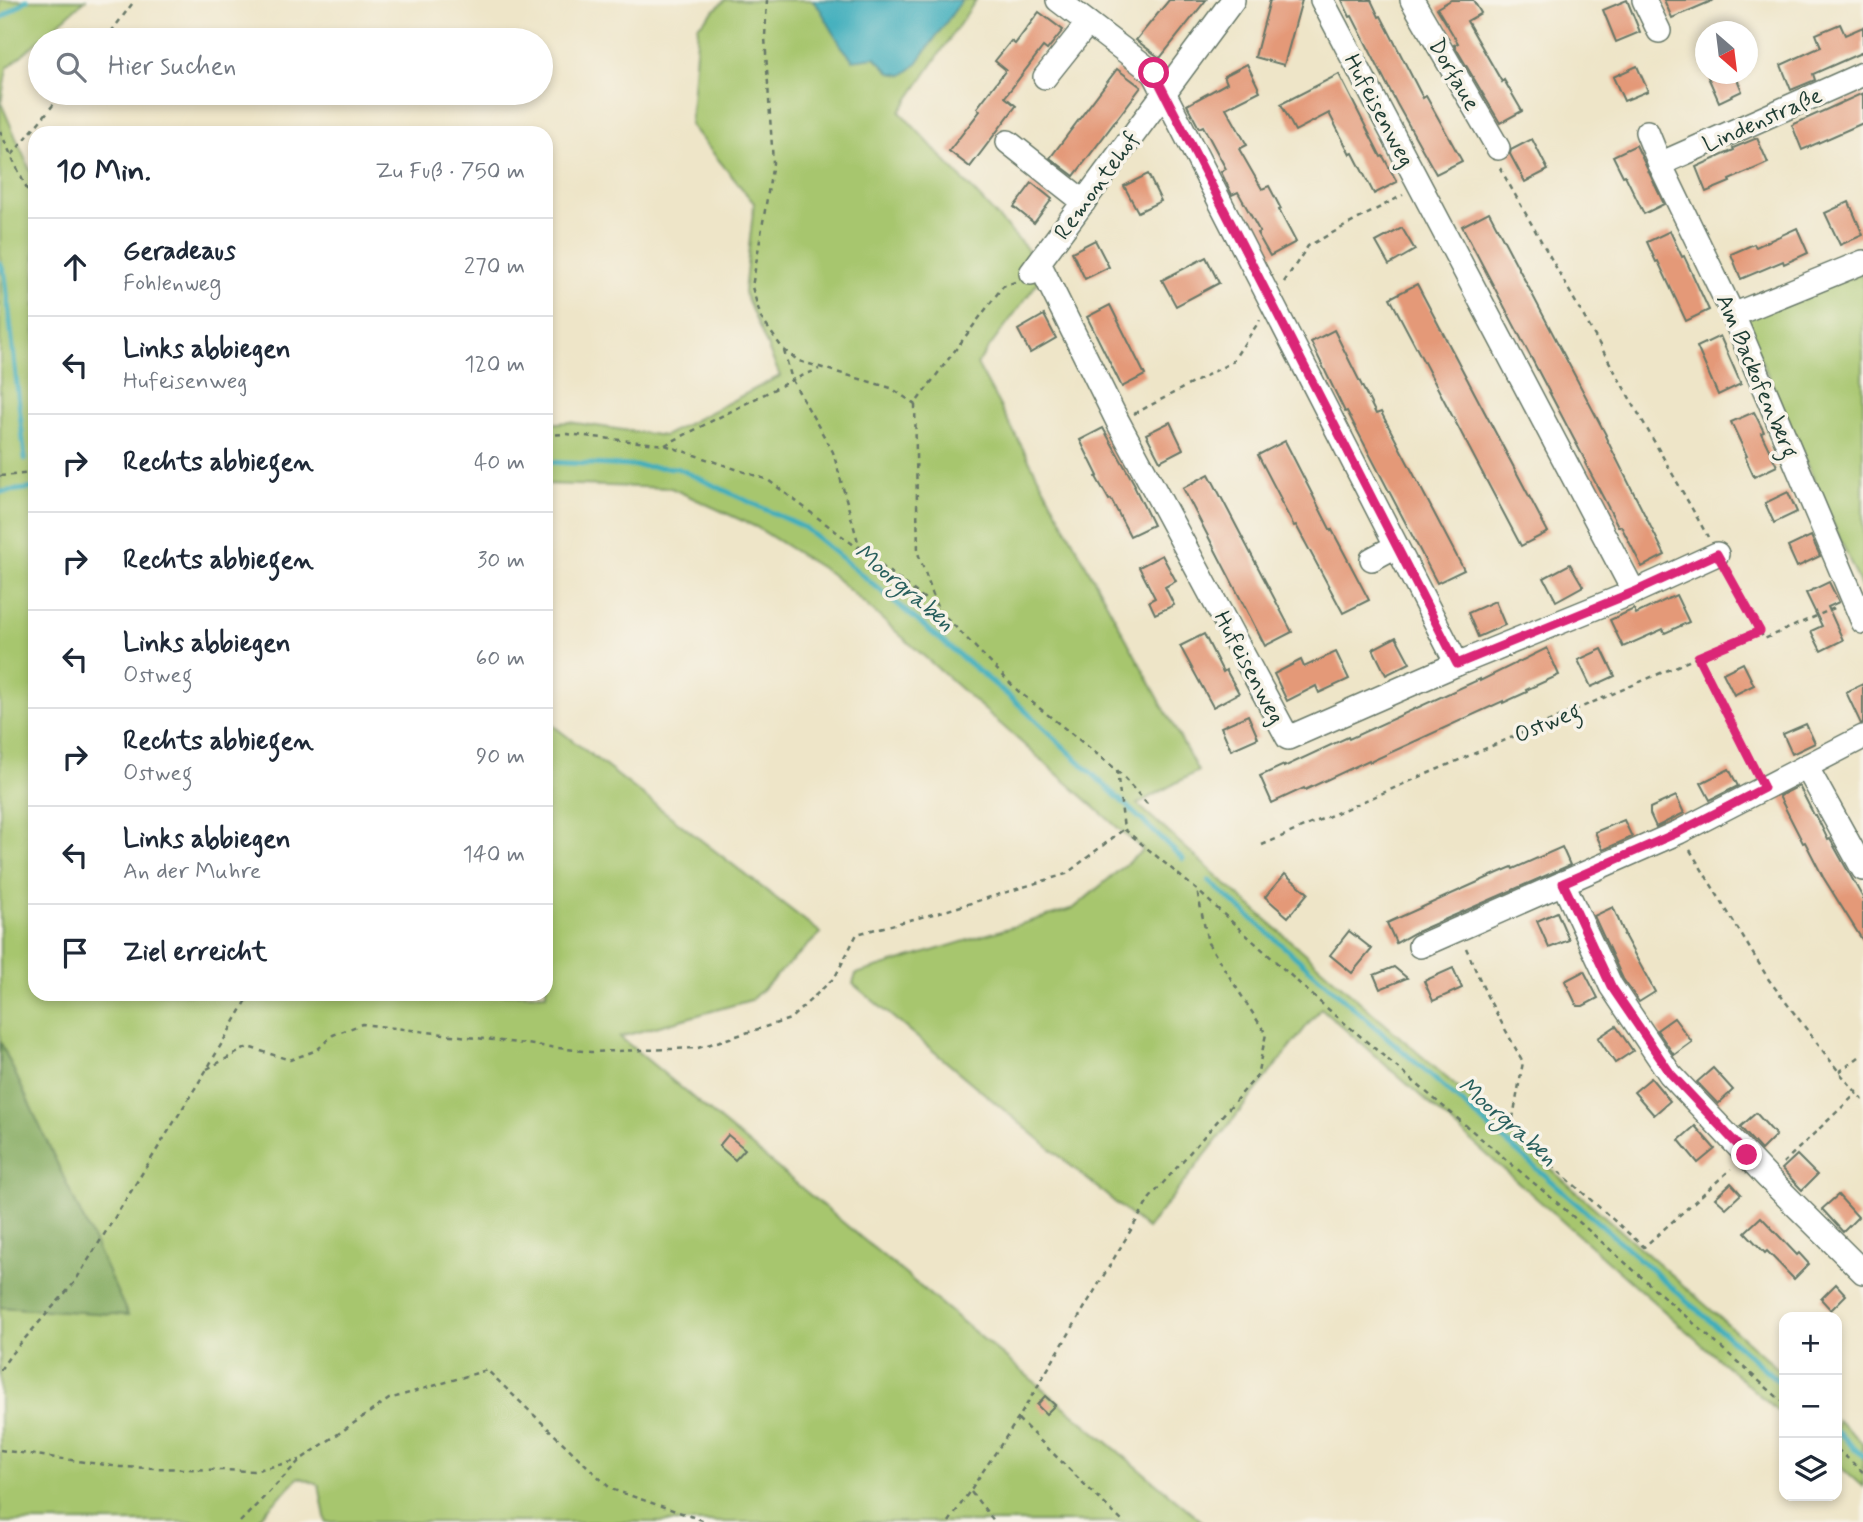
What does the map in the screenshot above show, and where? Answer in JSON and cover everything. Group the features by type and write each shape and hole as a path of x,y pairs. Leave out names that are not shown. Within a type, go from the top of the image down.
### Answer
{"street":[{"path":"1058,0 1154,73 1457,664"},
{"name":"Remontehof","path":"1034,270 1233,0"},
{"name":"Hufeisenweg","path":"1322,0 1634,592"},
{"name":"Dorfaue","path":"1412,0 1498,148"},
{"path":"1644,0 1659,31"},
{"path":"1045,77 1088,23"},
{"name":"Lindenstraße","path":"1660,164 1863,74"},
{"name":"Am Backofenberg","path":"1647,132 1732,314 1863,622"},
{"path":"1008,142 1084,202"},
{"path":"1732,314 1863,262"},
{"name":"Hufeisenweg","path":"1034,270 1288,738 1457,664 1634,592 1717,554"},
{"path":"1372,559 1396,546"},
{"path":"1420,946 1679,832 1863,737"},
{"path":"1806,765 1863,869"},
{"path":"1563,883 1611,986 1671,1074 1768,1178 1863,1272"}],"path":[{"path":"115,28 135,0"},
{"path":"767,0 765,37 773,163 752,286 761,318 783,349 799,361 891,388 915,404"},
{"path":"36,126 53,105"},
{"path":"0,131 28,191"},
{"path":"12,156 28,136"},
{"path":"1498,148 1496,160 1760,631"},
{"path":"1118,422 1232,362 1308,246 1420,186"},
{"path":"938,609 918,553 915,404 1003,286 1034,270"},
{"path":"783,349 792,380 832,452 860,549"},
{"path":"665,444 821,368"},
{"path":"553,435 665,444 768,480 938,609 1018,691 1117,771 1148,805"},
{"path":"0,476 28,473"},
{"name":"Ostweg","path":"1262,845 1760,631 1764,639 1853,600"},
{"path":"1698,657 1764,788"},
{"path":"1117,771 1124,829 1197,890 1321,1003 1561,1206 1779,1399"},
{"path":"207,1069 248,1047 290,1060 317,1050 333,1035 362,1024 591,1052 698,1048 790,1019 835,977 857,934 1066,874 1124,829"},
{"path":"1679,832 1769,980 1863,1100"},
{"path":"949,1522 1018,1419 1150,1198 1257,1076 1266,1034 1208,943 1197,890"},
{"path":"1458,929 1487,996 1523,1062 1511,1129 1644,1247 1747,1155"},
{"path":"0,1370 74,1283 246,1001"},
{"path":"1839,1072 1863,1054"},
{"path":"1768,1178 1857,1093"},
{"path":"240,1522 299,1460 389,1399 487,1370 611,1489 708,1522"},
{"path":"1018,1419 1123,1522"},
{"path":"0,1450 120,1467 253,1471 299,1460"},
{"path":"1842,1453 1863,1472"},
{"path":"970,1490 995,1522"}],"green space":[{"path":"0,0 85,0 53,28 28,28 28,50 7,68 1,103 28,166 28,1001 553,1001 553,725 821,933 751,1000 620,1037 1203,1522 326,1522 319,1485 299,1477 255,1522 0,1522 0,1307 127,1315 0,1041"},
{"path":"725,0 976,0 900,112 1027,249 1038,282 977,364 1198,771 1137,804 1779,1370 1779,1413 1321,1008 1147,1229 853,984 856,974 1074,908 1143,850 831,574 756,527 671,488 553,484 553,423 569,422 664,436 780,376 744,292 754,203 690,125 698,26"},
{"path":"1863,273 1863,591 1743,319"},
{"path":"0,1041 128,1315 0,1307"},
{"path":"1842,1424 1863,1443 1863,1487 1842,1468"}],"water":[{"path":"812,0 962,0 915,66 903,75 891,73 875,57 853,60"}],"building":[{"path":"1169,0 1206,0 1160,58 1136,40"},
{"path":"1270,0 1302,0 1284,65 1255,57"},
{"path":"1342,0 1371,0 1423,98 1426,96 1462,161 1436,174"},
{"path":"1451,0 1473,0 1481,13 1467,21 1522,111 1500,123 1454,45 1458,43 1437,8"},
{"path":"1627,0 1640,32 1616,42 1603,10"},
{"path":"1664,0 1714,0 1672,18"},
{"path":"1039,12 1063,30 1047,50 1043,47 1005,97 1016,106 970,167 949,151 980,111 977,108 1006,70 995,61 1011,41 1015,44"},
{"path":"1840,24 1845,35 1863,27 1863,52 1813,74 1815,80 1791,90 1781,65 1821,47 1816,34"},
{"path":"1247,64 1260,91 1226,108 1247,145 1239,149 1262,189 1269,186 1296,242 1270,256 1238,192 1232,195 1221,172 1226,169 1203,126 1199,128 1187,105 1227,83 1224,76"},
{"path":"1637,66 1648,91 1624,101 1613,77"},
{"path":"1117,69 1141,87 1074,176 1050,158"},
{"path":"1339,74 1381,157 1383,156 1397,182 1374,194 1329,113 1295,131 1281,104"},
{"path":"1711,84 1739,84 1742,91 1719,102"},
{"path":"1863,93 1863,123 1802,150 1792,125"},
{"path":"1757,138 1768,163 1706,192 1696,167"},
{"path":"1532,139 1548,170 1525,182 1510,154 1511,150"},
{"path":"1636,145 1664,204 1644,214 1613,156"},
{"path":"1148,174 1161,201 1138,212 1124,186"},
{"path":"1032,183 1052,199 1034,223 1014,207"},
{"path":"1849,202 1863,235 1840,245 1825,213"},
{"path":"1489,212 1606,435 1665,555 1642,567 1462,226"},
{"path":"1402,228 1415,250 1389,265 1376,242"},
{"path":"1797,228 1808,253 1741,279 1731,254 1754,244 1756,247"},
{"path":"1670,231 1709,310 1686,321 1647,242"},
{"path":"1095,240 1109,267 1085,279 1072,252"},
{"path":"1206,257 1219,283 1176,306 1162,280"},
{"path":"1417,284 1548,532 1521,546 1390,298"},
{"path":"1110,305 1145,375 1122,387 1087,317"},
{"path":"1044,315 1056,338 1030,353 1018,330"},
{"path":"1334,330 1376,414 1381,412 1464,570 1437,583 1347,411 1345,412 1311,342"},
{"path":"1720,336 1741,384 1718,395 1697,347"},
{"path":"1754,412 1777,466 1754,477 1731,422"},
{"path":"1170,422 1183,449 1160,461 1146,434"},
{"path":"1103,428 1135,485 1153,525 1130,536 1096,477 1098,476 1080,440"},
{"path":"1285,441 1369,600 1343,613 1258,455"},
{"path":"1209,474 1292,632 1265,646 1183,488"},
{"path":"1788,492 1797,512 1774,523 1765,503"},
{"path":"1811,536 1820,556 1797,567 1788,547"},
{"path":"1162,555 1176,581 1165,587 1174,605 1155,614 1149,601 1155,598 1139,567"},
{"path":"1570,564 1583,586 1556,601 1544,578"},
{"path":"1829,582 1839,602 1828,607 1843,640 1821,651 1811,631 1822,626 1806,593"},
{"path":"1676,595 1689,622 1665,633 1663,629 1623,647 1610,620 1634,609 1636,614"},
{"path":"1495,601 1505,625 1478,637 1468,613"},
{"path":"1204,634 1223,672 1226,670 1239,693 1213,707 1180,646"},
{"path":"1396,637 1410,663 1386,675 1373,649"},
{"path":"1547,648 1559,675 1503,703 1272,803 1260,776 1480,681"},
{"path":"1602,649 1615,676 1591,687 1578,660"},
{"path":"1336,652 1349,679 1319,693 1316,686 1287,701 1274,674 1301,660 1304,667"},
{"path":"1743,663 1754,685 1734,695 1723,673"},
{"path":"1863,684 1863,723 1861,724 1846,692"},
{"path":"1248,715 1258,738 1231,750 1221,727"},
{"path":"1806,724 1815,743 1792,754 1783,734"},
{"path":"1729,769 1738,786 1710,800 1701,783"},
{"path":"1799,786 1863,898 1863,941 1823,877 1805,842 1803,843 1779,796"},
{"path":"1676,796 1684,813 1656,827 1650,808"},
{"path":"1624,820 1632,837 1603,850 1595,832"},
{"path":"1562,847 1570,865 1396,943 1387,923"},
{"path":"1285,874 1308,893 1288,917 1265,897"},
{"path":"1613,907 1624,935 1655,992 1639,1002 1623,979 1594,916"},
{"path":"1557,912 1569,940 1549,948 1537,921"},
{"path":"1349,931 1372,949 1352,973 1330,955"},
{"path":"1394,967 1407,978 1380,989 1374,975"},
{"path":"1453,968 1462,988 1433,1001 1424,981"},
{"path":"1584,971 1598,998 1583,1006 1577,1006 1565,981"},
{"path":"1674,1018 1692,1042 1674,1055 1657,1030"},
{"path":"1616,1026 1633,1051 1615,1063 1598,1038"},
{"path":"1713,1068 1733,1090 1718,1104 1697,1082"},
{"path":"1651,1078 1670,1101 1654,1115 1634,1092"},
{"path":"1756,1113 1776,1135 1761,1150 1740,1127"},
{"path":"1695,1126 1715,1149 1698,1163 1679,1140"},
{"path":"728,1135 745,1149 735,1160 719,1146"},
{"path":"1797,1155 1817,1175 1802,1190 1782,1169"},
{"path":"1731,1183 1741,1194 1726,1208 1715,1198"},
{"path":"1838,1195 1858,1217 1843,1232 1822,1209"},
{"path":"1761,1217 1809,1264 1794,1279 1745,1232"},
{"path":"1836,1284 1846,1295 1831,1310 1821,1299"},
{"path":"1045,1396 1055,1405 1046,1414 1037,1405"}],"waterway":[{"path":"0,19 27,0"},
{"path":"0,263 5,275 25,459"},
{"name":"Moorgraben","path":"553,462 677,468 805,528 1016,702 1183,859"},
{"name":"Moorgraben","path":"0,492 28,489"},
{"name":"Moorgraben","path":"1209,881 1779,1382"},
{"name":"Moorgraben","path":"1842,1437 1863,1456"}],"route":[{"path":"1154,73 1457,664 1634,592 1717,554 1760,631 1698,657 1764,788 1679,832 1563,883 1611,986 1671,1074 1747,1155"}]}
